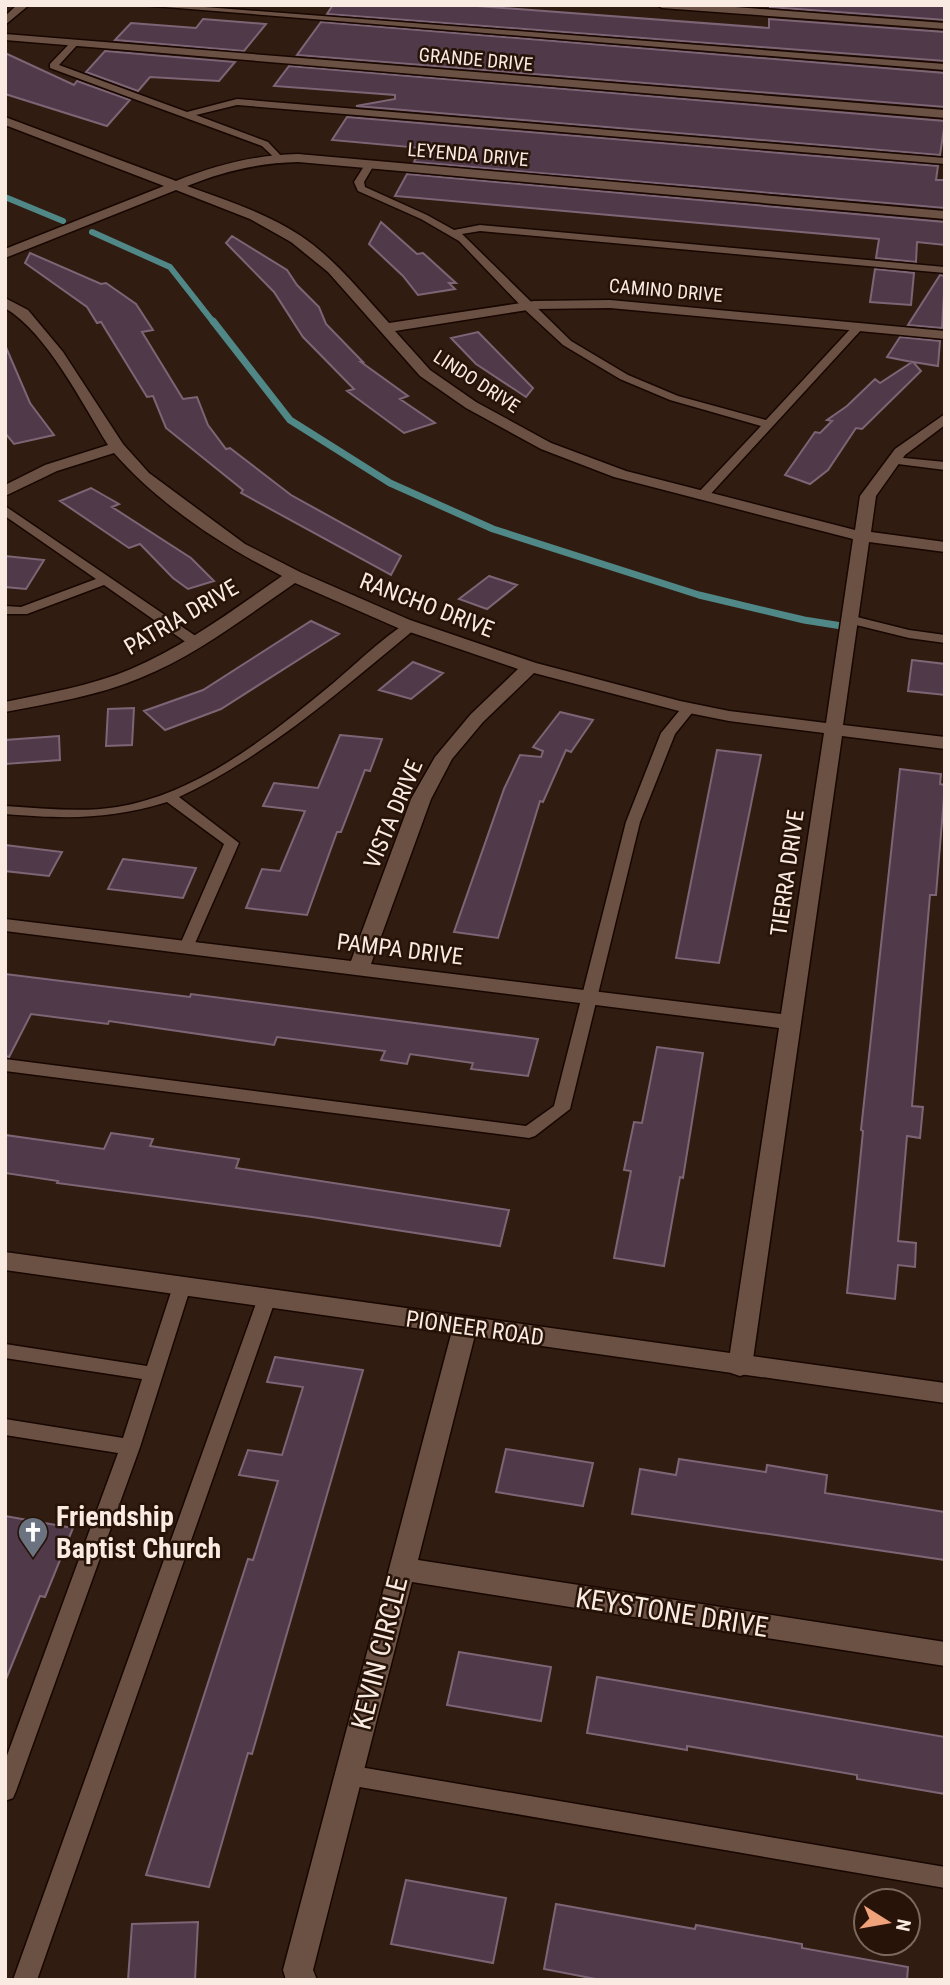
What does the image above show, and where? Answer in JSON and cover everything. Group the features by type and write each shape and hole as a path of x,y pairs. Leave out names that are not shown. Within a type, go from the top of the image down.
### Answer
{"street":[{"path":"662,5 945,26"},
{"path":"5,22 19,6"},
{"name":"GRANDE DRIVE","path":"5,37 945,114"},
{"name":"LINDO DRIVE","path":"5,121 256,216 296,239 333,269 425,373 471,405 546,446 620,474 702,496 861,536 945,547"},
{"name":"LEYENDA DRIVE","path":"5,254 238,163 279,159 369,164 945,215"},
{"name":"RANCHO DRIVE","path":"5,302 23,313 58,355 117,447 143,476 239,548 294,576 410,626 530,667 689,708 832,730 945,743"},
{"name":"CAMINO DRIVE","path":"385,328 527,306 610,304 945,335"},
{"name":"TIERRA DRIVE","path":"740,1366 832,730 869,496 900,452 945,418"},
{"path":"5,491 51,468 117,447"},
{"name":"PATRIA DRIVE","path":"5,707 76,693 135,674 195,642 294,576"},
{"name":"VISTA DRIVE","path":"359,968 421,799 444,757 477,718 530,667"},
{"name":"PAMPA DRIVE","path":"5,925 789,1022"},
{"name":"PIONEER ROAD","path":"5,1261 945,1393"},
{"name":"KEVIN CIRCLE","path":"302,1980 298,1969 465,1326"},
{"name":"KEYSTONE DRIVE","path":"400,1569 945,1654"}],"lane":[{"path":"144,5 945,67"},
{"path":"75,43 53,66 265,144 279,159"},
{"path":"187,115 237,102 945,161"},
{"path":"369,164 359,181 361,189 463,239 527,306 567,343 624,377 674,398 768,424"},
{"path":"451,233 480,228 945,270"},
{"path":"702,496 858,327"},
{"path":"894,461 945,466"},
{"path":"5,510 195,642"},
{"path":"5,610 22,611 106,580"},
{"path":"849,620 945,639"},
{"path":"5,810 72,815 130,809 170,797 254,751 410,626"},
{"path":"5,1065 529,1132 562,1109 634,822 668,733 689,708"},
{"path":"170,797 232,843 187,947"},
{"path":"5,1791 130,1447 182,1286"},
{"path":"25,1980 267,1298"},
{"path":"5,1351 154,1374"},
{"path":"5,1427 130,1447"},
{"path":"348,1775 945,1878"}],"building":[{"path":"333,5 464,5 769,28 769,19 945,32 945,61 327,14"},
{"path":"945,5 945,20 770,7"},
{"path":"203,19 266,24 244,51 115,40 131,23 196,28"},
{"path":"321,22 945,73 945,107 297,55"},
{"path":"105,51 235,62 219,81 150,77 138,91 86,72"},
{"path":"5,53 74,85 77,81 130,100 107,126 5,94"},
{"path":"289,66 945,122 940,155 356,106 395,99 395,95 274,86"},
{"path":"347,117 938,166 936,180 945,180 945,208 414,162 421,148 332,140"},
{"path":"407,174 945,222 945,245 917,242 916,262 876,258 879,239 395,196"},
{"path":"381,222 417,254 423,253 456,283 449,283 455,289 418,295 403,276 369,244"},
{"path":"232,236 287,270 297,285 319,307 326,324 361,362 408,396 400,399 435,423 404,433 347,391 354,389 303,337 274,292 226,243"},
{"path":"30,253 101,284 106,283 136,304 153,330 142,332 183,399 197,397 208,425 226,449 230,448 291,495 401,556 391,575 241,493 243,490 166,428 153,396 147,397 101,322 97,323 87,307 25,263"},
{"path":"875,269 914,273 911,305 870,302"},
{"path":"940,275 945,276 942,328 908,325"},
{"path":"478,332 533,388 526,397 476,364 451,338"},
{"path":"900,337 940,341 938,366 913,362 921,371 862,429 856,428 828,470 810,484 785,475 815,432 820,433 832,421 827,420 847,406 875,379 880,383 912,362 887,357"},
{"path":"5,345 30,403 54,435 14,444 5,433"},
{"path":"91,488 119,504 112,507 191,558 214,581 188,589 173,578 140,544 129,548 60,501"},
{"path":"5,556 44,560 26,589 5,587"},
{"path":"489,576 517,585 487,609 459,599"},
{"path":"311,621 339,634 221,709 165,730 144,711 203,690"},
{"path":"912,660 945,664 945,695 908,691"},
{"path":"413,662 443,673 411,699 379,690"},
{"path":"134,708 132,745 106,746 108,709"},
{"path":"560,712 593,720 571,752 566,750 543,802 540,801 498,938 454,932 504,789 520,755 541,757 543,751 533,747"},
{"path":"340,735 382,739 370,771 365,770 341,832 337,832 307,915 246,908 262,869 280,871 305,811 263,806 274,783 318,788"},
{"path":"59,736 60,760 5,764 5,740"},
{"path":"717,750 761,755 719,963 676,958"},
{"path":"900,769 941,774 940,784 945,785 936,895 930,895 912,1106 923,1107 920,1138 907,1136 898,1241 916,1243 915,1267 898,1265 895,1299 847,1293 861,1130"},
{"path":"5,845 62,852 49,876 5,871"},
{"path":"123,859 196,868 183,898 108,889"},
{"path":"5,974 190,997 191,994 538,1039 528,1076 471,1069 473,1063 410,1054 407,1064 381,1060 385,1051 277,1037 274,1045 109,1021 108,1024 31,1014 9,1057 5,1056"},
{"path":"657,1047 703,1053 683,1178 680,1177 664,1266 614,1258 631,1171 624,1170 634,1122 642,1123"},
{"path":"111,1133 153,1139 150,1146 239,1159 236,1168 509,1210 500,1246 312,1217 57,1183 58,1181 5,1173 5,1135 104,1149"},
{"path":"275,1357 363,1370 252,1754 248,1753 209,1887 146,1875 248,1559 253,1560 278,1481 239,1475 248,1450 282,1455 303,1387 267,1382"},
{"path":"506,1449 593,1463 583,1506 496,1492"},
{"path":"679,1459 766,1472 767,1465 827,1475 825,1493 945,1512 945,1560 632,1514 640,1469 676,1475"},
{"name":"Friendship Baptist Church","path":"5,1516 73,1528 45,1597 40,1596 6,1679"},
{"path":"459,1652 551,1667 541,1721 447,1705"},
{"path":"597,1677 945,1737 945,1794 857,1779 857,1775 687,1746 687,1750 587,1733"},
{"path":"406,1880 506,1898 493,1963 391,1944"},
{"path":"556,1904 695,1929 696,1925 908,1967 907,1980 601,1980 544,1969"},
{"path":"198,1922 195,1980 128,1980 132,1924"}],"waterway":[{"path":"5,197 63,221"},
{"path":"92,232 170,267 214,323"},
{"path":"213,321 290,420 390,483 493,529 699,595 804,620 848,627"}],"place":[{"name":"Friendship Baptist Church","path":"33,1559"}]}
